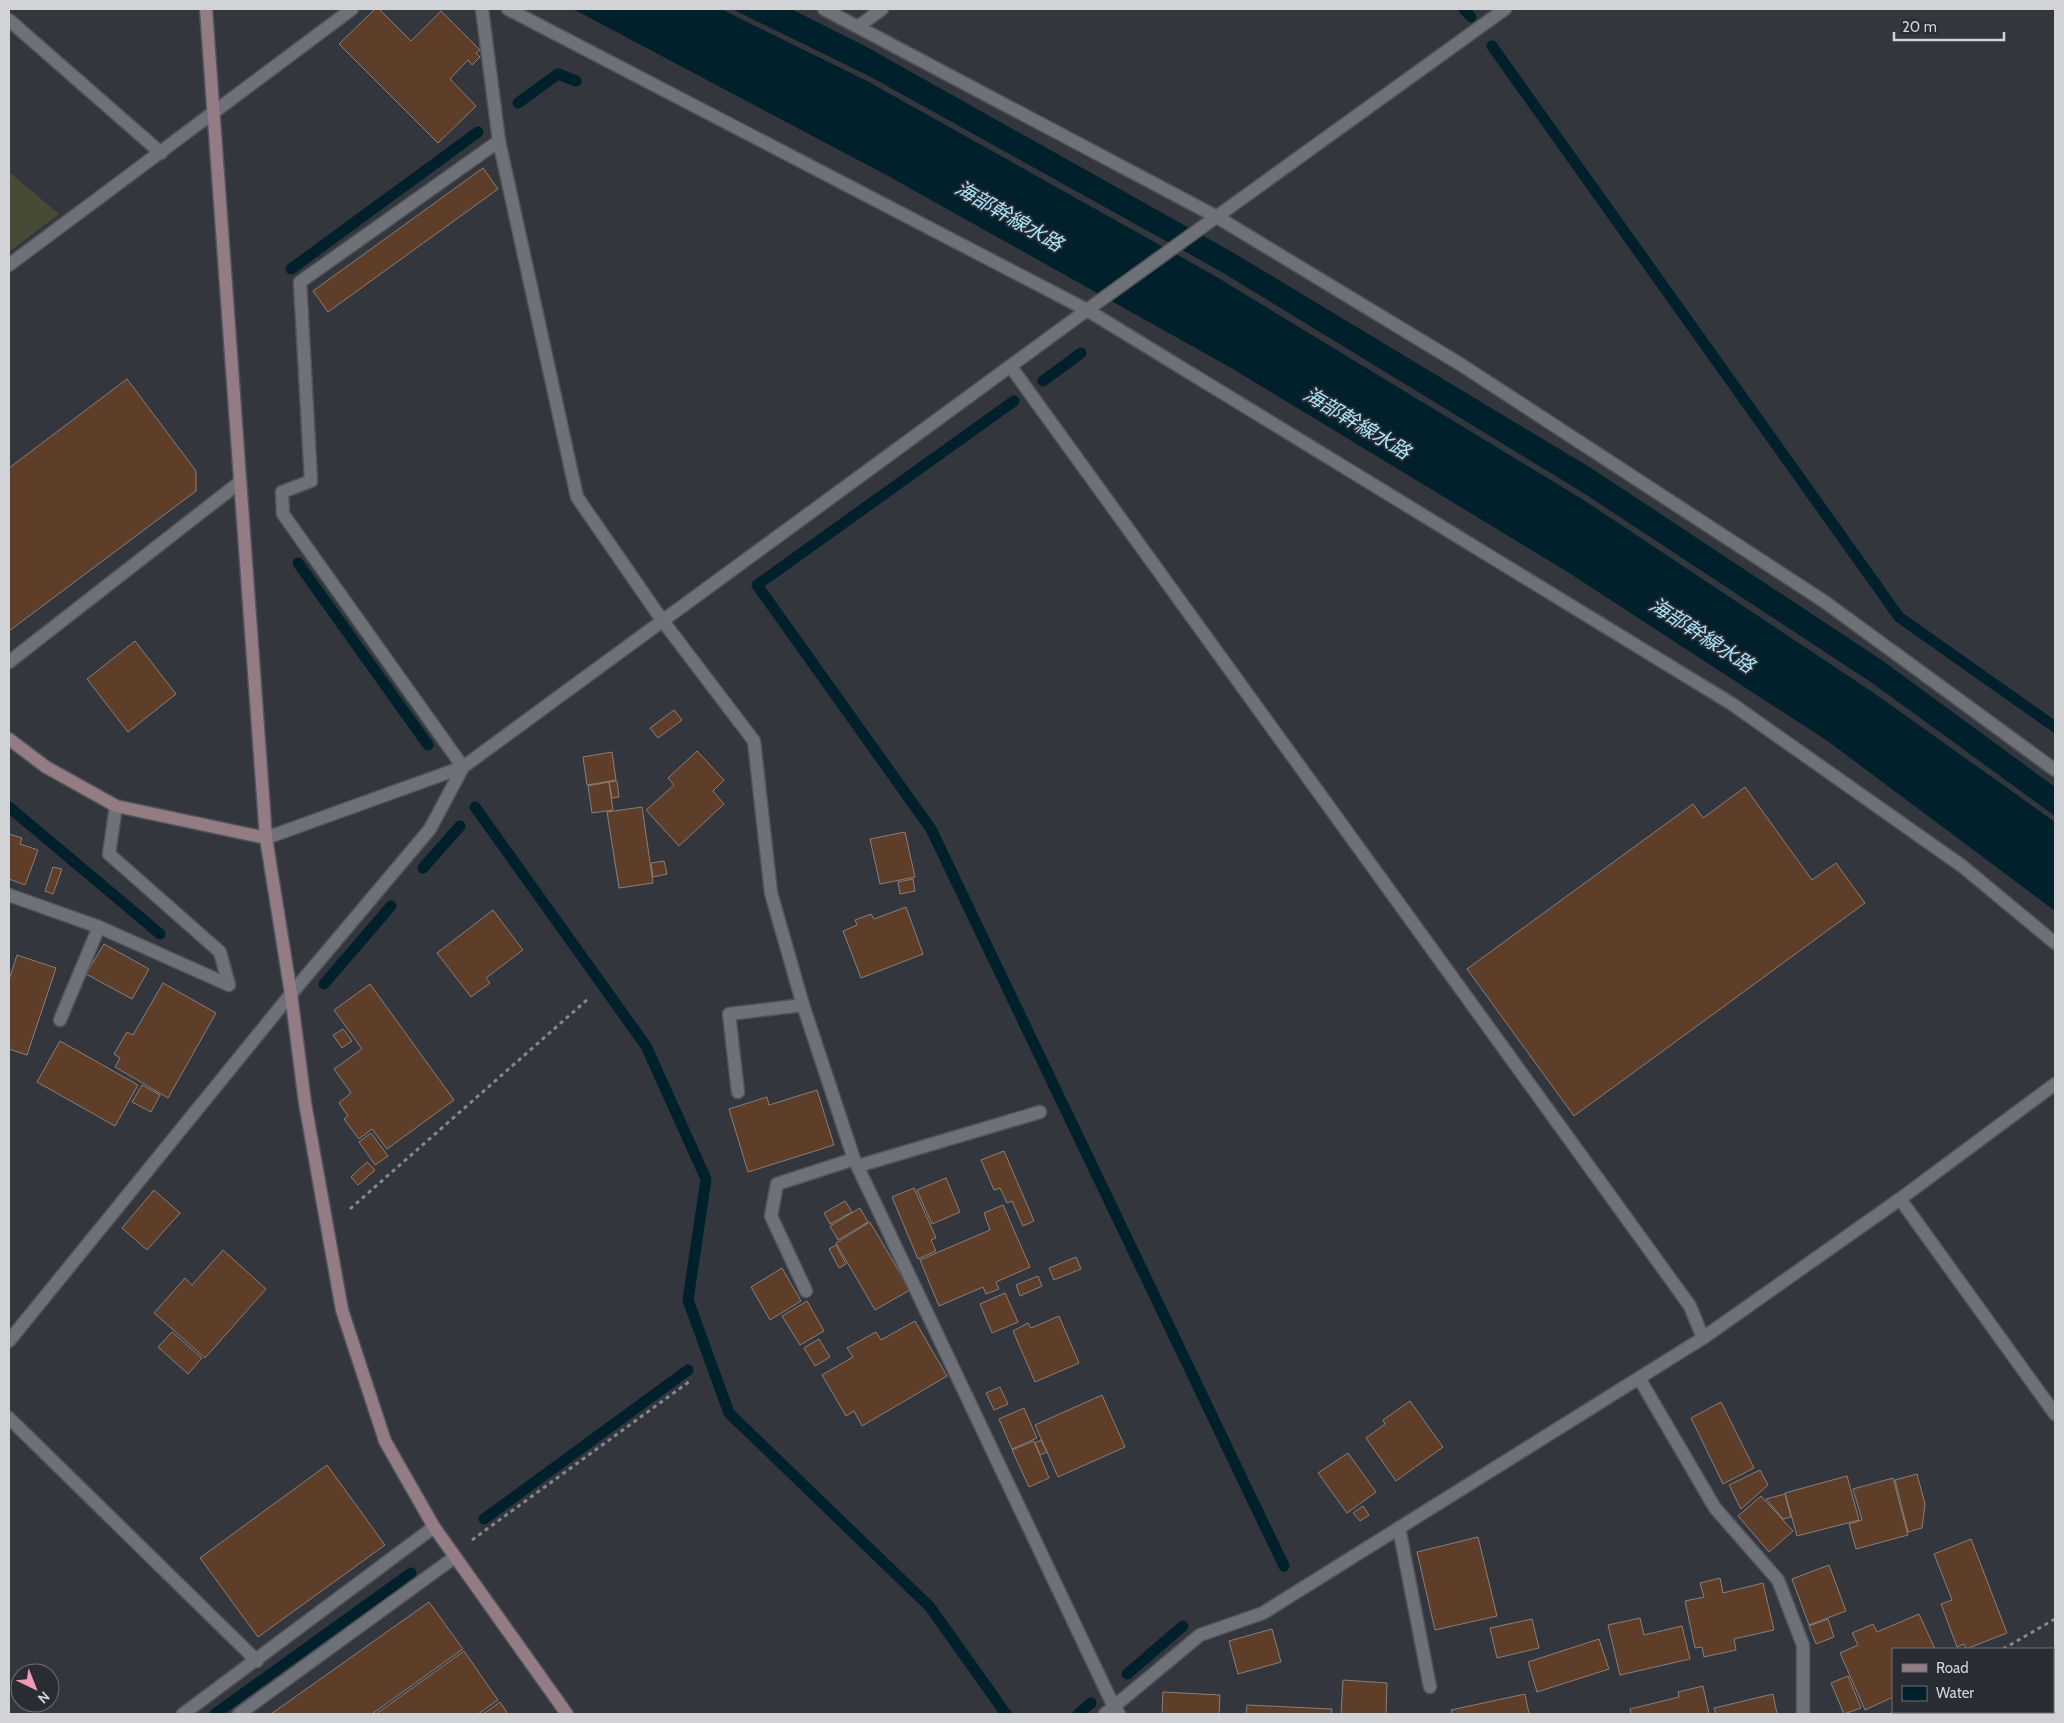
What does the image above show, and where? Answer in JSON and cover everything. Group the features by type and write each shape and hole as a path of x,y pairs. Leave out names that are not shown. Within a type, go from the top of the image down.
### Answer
{"street":[{"path":"206,9 266,838 291,994 305,1103 342,1310 385,1441 434,1527 567,1714"},
{"path":"9,265 214,114 352,9"},
{"path":"482,9 499,141 577,497 662,620 754,741 771,893 803,1005 856,1163 1113,1712 1200,1635 1263,1613 1703,1338 1900,1199 2055,1084"},
{"path":"508,9 1087,310 1732,704 1962,866 2055,943"},
{"path":"824,9 1217,217 1460,364 1825,602 2055,770"},
{"path":"859,26 882,9"},
{"path":"9,738 46,767 116,806 266,838 463,767 1087,310 1505,9"},
{"path":"9,20 161,153"},
{"path":"463,767 283,514 282,492 312,481 300,282 499,141"},
{"path":"1011,367 1690,1306 1703,1338"},
{"path":"9,662 240,482"},
{"path":"9,1341 291,994 430,830 463,767"},
{"path":"9,895 100,927 229,985 220,952 109,854 116,806"},
{"path":"60,1020 100,927"},
{"path":"738,1092 729,1014 803,1005"},
{"path":"806,1291 771,1216 777,1184 1040,1112"},
{"path":"1900,1199 2055,1414"},
{"path":"1639,1378 1715,1508 1778,1580 1803,1645 1802,1714"},
{"path":"9,1418 257,1661"},
{"path":"183,1714 257,1661 434,1527"},
{"path":"1399,1528 1430,1687"},
{"path":"238,1714 454,1555"}],"path":[{"path":"327,1229 588,999"},
{"path":"454,1555 690,1381"},
{"path":"2005,1648 2055,1619"}],"green space":[{"path":"9,172 59,214 9,252"}],"water":[{"name":"海部幹線水路","path":"573,9 721,9 867,81 1215,276 1582,499 1871,691 2055,822 2055,911 1829,742 1566,571 1233,369 890,177"},
{"path":"732,9 791,9 865,46 1232,252 1591,468 1883,661 2055,787 2055,816 1875,685 1585,494 1220,271 869,76"}],"building":[{"path":"375,9 379,9 411,41 441,11 480,50 476,53 480,57 472,65 468,60 450,79 476,106 438,143 339,44"},
{"path":"483,168 498,189 328,312 313,291"},
{"path":"127,379 196,471 196,491 9,631 9,468"},
{"path":"135,641 176,694 128,732 87,679"},
{"path":"674,710 682,720 658,738 650,728"},
{"path":"697,751 724,780 713,791 724,804 679,846 646,810 674,785 668,778"},
{"path":"612,752 616,780 587,785 583,757"},
{"path":"617,781 619,797 612,798 609,782"},
{"path":"609,782 613,810 592,813 588,786"},
{"path":"1745,787 1812,880 1836,863 1865,903 1574,1116 1467,969 1693,804 1703,818"},
{"path":"642,807 653,883 619,888 607,812"},
{"path":"905,832 915,877 880,884 870,839"},
{"path":"9,834 22,838 20,844 38,850 25,885 9,879"},
{"path":"664,861 667,874 653,877 651,863"},
{"path":"53,867 62,869 53,894 45,891"},
{"path":"913,879 915,891 900,894 898,882"},
{"path":"906,907 923,954 861,978 843,931 857,925 855,920 871,914 874,919"},
{"path":"493,910 523,950 486,978 490,983 471,997 437,953"},
{"path":"104,944 149,969 132,999 86,974"},
{"path":"17,955 56,968 27,1055 9,1049 9,980"},
{"path":"163,983 216,1013 168,1098 115,1067 120,1058 114,1054 127,1032 133,1035"},
{"path":"370,984 454,1100 387,1149 372,1129 359,1139 344,1119 348,1116 339,1103 351,1093 334,1069 362,1049 334,1010"},
{"path":"343,1029 352,1041 342,1048 333,1035"},
{"path":"60,1041 138,1085 115,1126 37,1082"},
{"path":"142,1085 160,1095 151,1112 132,1102"},
{"path":"817,1090 834,1145 748,1172 729,1109 767,1097 769,1105"},
{"path":"371,1133 388,1156 375,1165 359,1142"},
{"path":"1004,1151 1034,1221 1023,1226 1012,1201 1007,1203 1000,1188 994,1190 981,1160"},
{"path":"367,1162 375,1170 358,1185 351,1177"},
{"path":"946,1178 960,1212 932,1224 917,1190"},
{"path":"914,1188 936,1238 931,1240 936,1251 918,1259 892,1197"},
{"path":"154,1190 180,1213 147,1250 122,1228"},
{"path":"845,1201 852,1212 830,1224 824,1213"},
{"path":"1003,1205 1030,1267 996,1282 999,1289 986,1294 983,1287 939,1306 920,1260 990,1230 984,1213"},
{"path":"860,1208 868,1222 838,1240 830,1226"},
{"path":"870,1222 910,1290 875,1310 836,1243"},
{"path":"836,1245 846,1264 839,1268 829,1249"},
{"path":"223,1250 266,1289 205,1358 154,1313 185,1278 192,1285"},
{"path":"1076,1257 1081,1269 1054,1280 1049,1268"},
{"path":"782,1268 801,1301 770,1320 751,1287"},
{"path":"1038,1276 1042,1286 1020,1296 1016,1285"},
{"path":"1005,1293 1018,1322 992,1333 980,1304"},
{"path":"807,1301 824,1331 800,1345 782,1316"},
{"path":"1059,1316 1079,1363 1035,1382 1013,1331 1028,1323 1031,1328"},
{"path":"915,1321 947,1376 862,1426 854,1411 846,1416 822,1375 853,1357 847,1348 876,1332 881,1340"},
{"path":"172,1332 202,1358 188,1374 158,1347"},
{"path":"819,1339 830,1357 815,1366 804,1348"},
{"path":"1000,1387 1008,1404 994,1410 986,1393"},
{"path":"1102,1395 1125,1447 1058,1477 1035,1425"},
{"path":"1410,1401 1443,1447 1396,1481 1366,1438 1385,1424 1383,1420"},
{"path":"1721,1402 1754,1468 1723,1484 1691,1418"},
{"path":"1024,1408 1037,1438 1012,1449 999,1419"},
{"path":"1041,1440 1047,1452 1040,1455 1035,1443"},
{"path":"1034,1441 1049,1478 1029,1487 1012,1450"},
{"path":"1348,1453 1376,1492 1347,1513 1318,1473"},
{"path":"327,1465 385,1545 258,1637 200,1558"},
{"path":"1760,1470 1768,1485 1741,1509 1729,1485"},
{"path":"1917,1474 1925,1504 1922,1528 1908,1532 1895,1480"},
{"path":"1847,1476 1859,1520 1797,1536 1785,1493"},
{"path":"1893,1478 1908,1535 1856,1549 1849,1524 1862,1520 1853,1489"},
{"path":"1785,1494 1791,1517 1783,1519 1766,1499"},
{"path":"1761,1496 1793,1531 1769,1552 1738,1516"},
{"path":"1363,1506 1369,1515 1360,1521 1353,1513"},
{"path":"1478,1537 1497,1616 1435,1630 1417,1552"},
{"path":"1971,1539 2007,1633 1969,1648 1966,1648 1964,1644 1957,1647 1941,1604 1952,1600 1934,1554"},
{"path":"1829,1565 1846,1611 1809,1625 1792,1579"},
{"path":"1720,1578 1723,1593 1763,1583 1774,1630 1734,1639 1736,1650 1704,1657 1702,1647 1695,1648 1685,1601 1704,1597 1700,1583"},
{"path":"429,1602 463,1649 372,1714 271,1714"},
{"path":"1919,1614 1935,1648 1892,1648 1892,1697 1865,1710 1840,1653 1858,1645 1852,1633 1873,1624 1877,1632"},
{"path":"1640,1618 1644,1635 1682,1626 1690,1659 1620,1675 1608,1625"},
{"path":"1532,1619 1539,1648 1497,1658 1490,1628"},
{"path":"1828,1619 1834,1637 1816,1644 1809,1626"},
{"path":"1272,1629 1281,1662 1238,1674 1229,1641"},
{"path":"1599,1639 1609,1669 1537,1692 1528,1662"},
{"path":"464,1651 498,1700 478,1714 376,1714"},
{"path":"1848,1676 1861,1708 1844,1714 1831,1683"},
{"path":"1343,1680 1387,1683 1386,1714 1341,1714"},
{"path":"1703,1686 1709,1714 1631,1714 1630,1709 1679,1697 1678,1692"},
{"path":"1163,1692 1220,1695 1219,1714 1162,1714"},
{"path":"1525,1694 1529,1714 1452,1714 1451,1710"},
{"path":"1773,1694 1777,1714 1716,1714 1714,1708"},
{"path":"500,1702 508,1714 483,1714"},
{"path":"1247,1705 1332,1709 1331,1714 1246,1714"}],"waterway":[{"path":"1464,9 1471,17"},
{"path":"1492,46 1899,617 2055,727"},
{"path":"518,103 558,74 576,81"},
{"path":"291,269 478,132"},
{"path":"1043,381 1081,353"},
{"path":"1014,401 757,585 931,829 1284,1566"},
{"path":"298,563 428,745"},
{"path":"9,807 160,934"},
{"path":"475,807 646,1046 706,1179 688,1300 729,1413 930,1607 1006,1714"},
{"path":"423,868 460,826"},
{"path":"324,984 391,906"},
{"path":"484,1519 688,1370"},
{"path":"215,1714 411,1573"},
{"path":"1127,1674 1183,1626"},
{"path":"1078,1714 1091,1703"}]}
